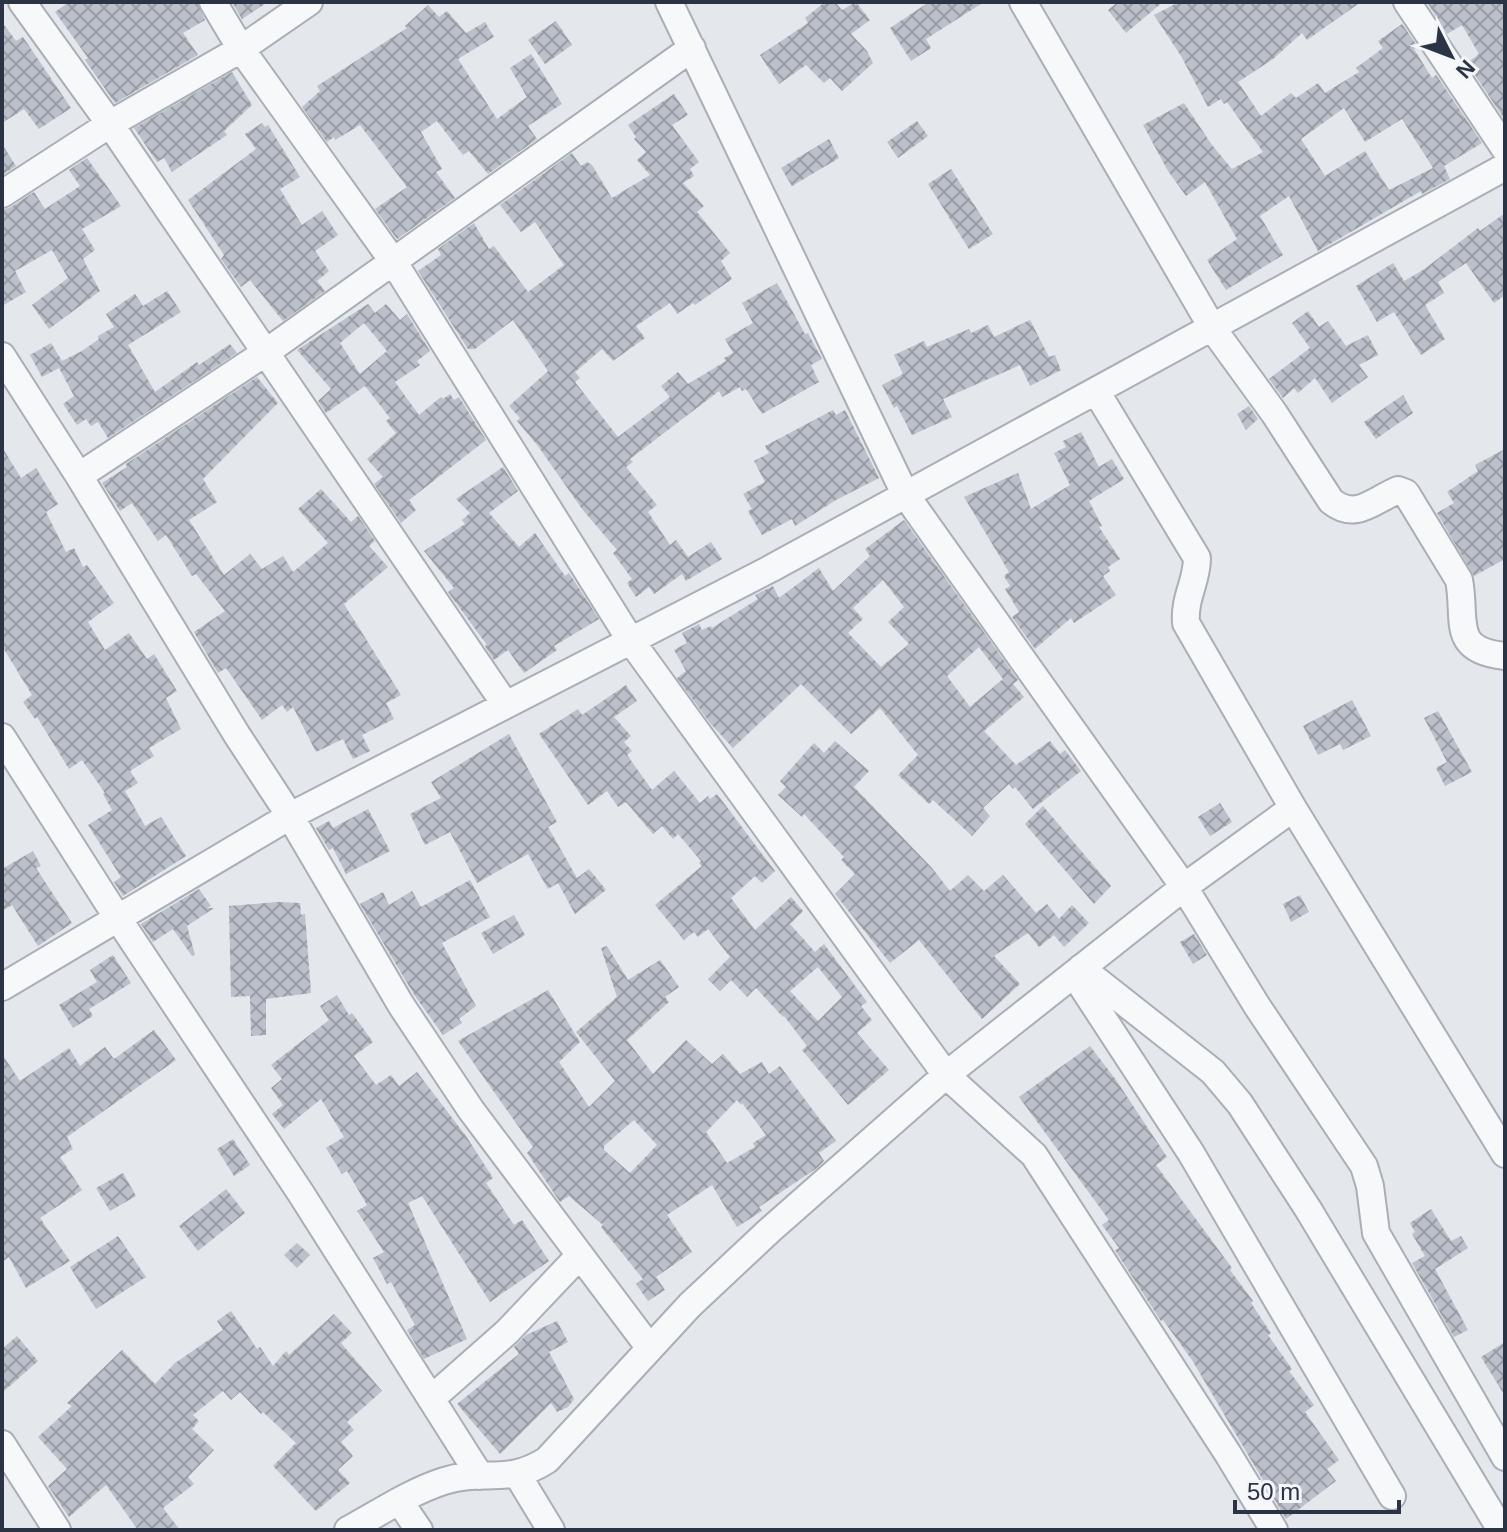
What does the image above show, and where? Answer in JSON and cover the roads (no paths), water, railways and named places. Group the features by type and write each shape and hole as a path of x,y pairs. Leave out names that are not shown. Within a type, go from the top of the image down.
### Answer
{"street":[{"path":"22,2 110,124 505,704"},
{"path":"213,2 241,49 393,261 631,641 946,1075 1034,1155 1274,1530"},
{"path":"2,194 110,124 241,49 309,2"},
{"path":"669,2 905,494 1184,887 1257,1006 1364,1166 1376,1233 1505,1457"},
{"path":"1023,2 1213,329 1274,413 1331,501 1343,511 1357,511 1398,490 1406,493 1459,580 1465,638 1476,650 1505,656"},
{"path":"1407,2 1505,149"},
{"path":"79,476 265,353 692,48"},
{"path":"2,987 290,816 770,569 1505,167"},
{"path":"2,356 290,816 401,1005 471,1110 649,1347"},
{"path":"1096,391 1197,558 1197,569 1185,605 1186,623 1293,808 1505,1154"},
{"path":"2,737 117,917 300,1192 480,1476"},
{"path":"348,1530 446,1481 517,1474 547,1460 649,1347 770,1230 946,1075 1184,887 1293,808"},
{"path":"1077,971 1191,1153 1392,1496"},
{"path":"1077,971 1213,1072 1240,1104 1308,1209 1501,1530"},
{"path":"431,1399 507,1332 580,1255"},
{"path":"2,1444 57,1530"},
{"path":"517,1474 551,1530"},
{"path":"400,1502 419,1530"}]}
